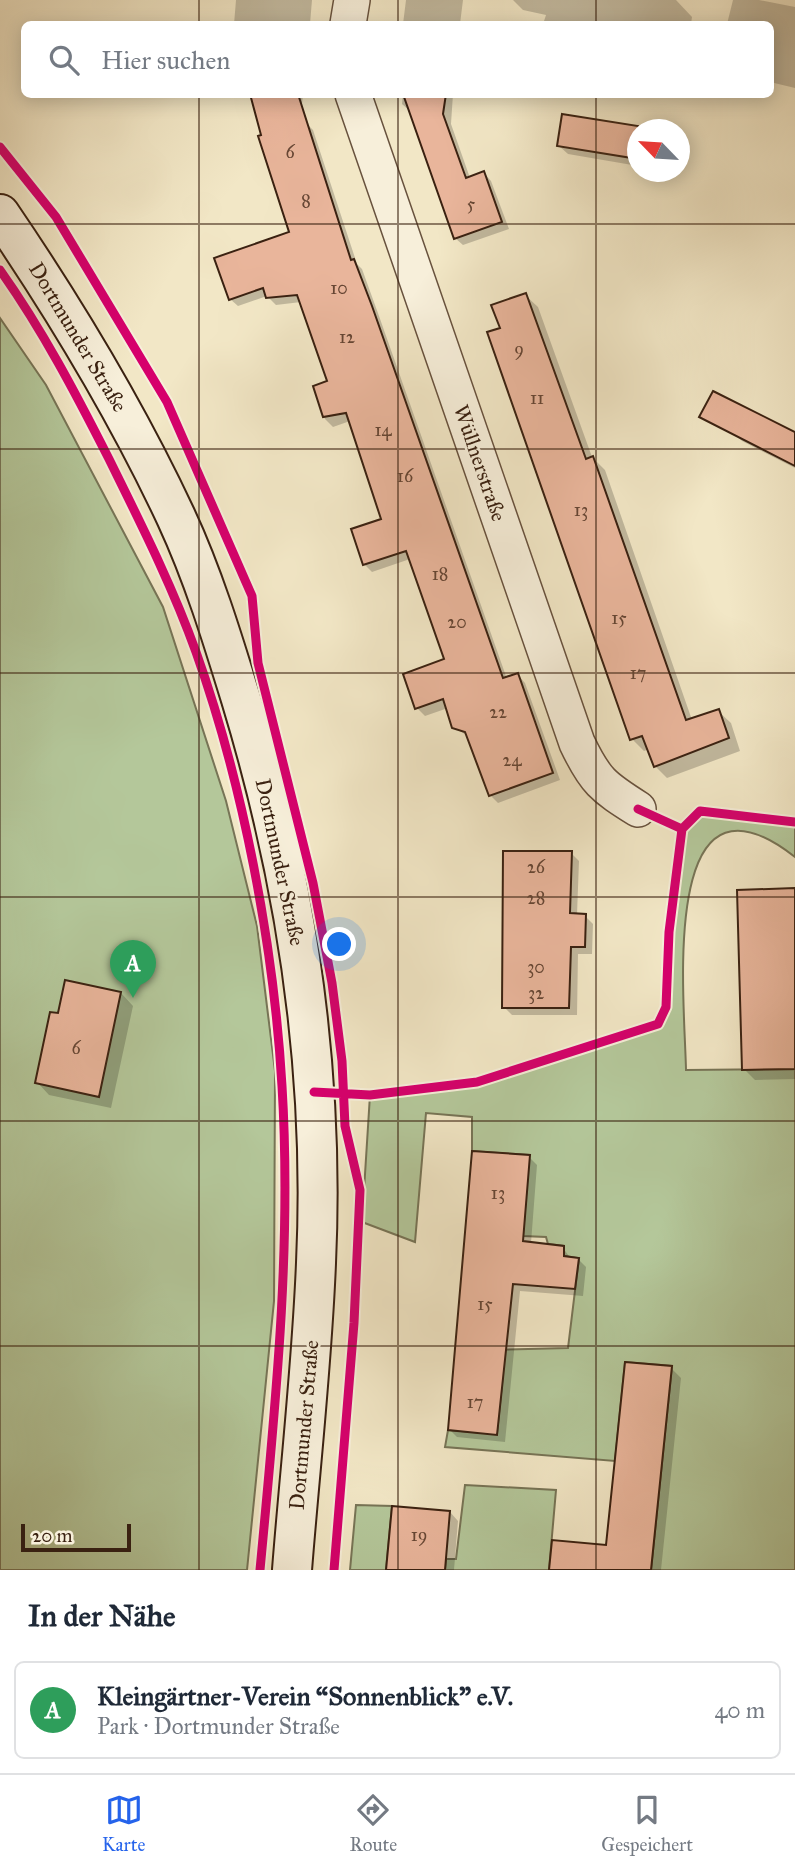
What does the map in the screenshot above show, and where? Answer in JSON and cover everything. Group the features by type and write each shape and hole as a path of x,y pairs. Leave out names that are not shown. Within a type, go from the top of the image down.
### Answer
{"main road":[{"name":"Dortmunder Straße","path":"0,214 63,307 121,406 178,520 220,628 281,845 311,1033 317,1262 292,1570"}],"street":[{"path":"348,21 352,0"},
{"name":"Wüllnerstraße","path":"355,98 577,743 591,772 604,788 638,809"}],"green space":[{"path":"0,318 46,385 163,607 226,801 257,926 275,1071 274,1301 247,1570 0,1570"},
{"path":"700,811 795,822 795,857 751,832 720,835 700,860 688,898 683,994 686,1070 795,1069 795,1570 651,1570 672,1366 625,1362 615,1461 445,1447 448,1430 497,1434 503,1374 489,1350 568,1348 579,1258 564,1256 564,1246 548,1244 546,1237 523,1236 529,1155 472,1151 472,1117 426,1113 415,1242 362,1222 370,1095 477,1082 657,1024 666,1007 669,932 678,844 682,829"},
{"path":"465,1485 556,1490 549,1570 445,1570 446,1559 456,1559"},
{"path":"356,1505 392,1506 386,1570 350,1570"}],"building":[{"path":"251,98 299,98 351,260 354,259 372,306 503,678 518,673 553,773 489,796 465,732 452,728 443,699 415,709 403,674 444,659 406,551 363,565 351,529 381,519 346,413 323,417 313,386 327,381 297,295 266,298 263,288 229,300 214,258 289,232 258,136 261,135"},
{"path":"404,98 445,98 443,114 466,178 484,171 502,222 454,239"},
{"path":"562,114 627,124 627,157 557,146"},
{"path":"526,293 586,459 593,456 686,720 719,709 729,738 654,767 642,736 630,740 487,332 500,328 491,305"},
{"path":"713,391 795,432 795,466 699,417"},
{"path":"503,851 572,851 570,913 586,914 585,947 571,947 569,1008 502,1008"},
{"path":"795,888 795,1069 742,1070 737,890"},
{"path":"65,980 121,992 99,1097 35,1083 50,1012 58,1013"},
{"path":"472,1151 530,1155 523,1241 564,1246 564,1256 579,1258 575,1289 513,1284 497,1435 448,1430"},
{"path":"625,1362 672,1366 651,1570 549,1570 552,1540 606,1545"},
{"path":"392,1506 450,1511 445,1570 386,1570"}],"cycle path":[{"path":"0,147 56,217 167,402 252,596 258,663 313,883 332,983 342,1061 345,1126 360,1190 354,1323 334,1570"},
{"path":"0,270 44,339 84,410 177,602 213,703 254,866 272,978 285,1147 280,1328 260,1570"},
{"path":"638,809 682,829 700,811 795,822"},
{"path":"314,1092 370,1095 477,1082 658,1024 666,1007 669,932 682,829"}],"place":[{"name":"Kleingärtner-Verein “Sonnenblick” e.V.","path":"133,998"}]}
